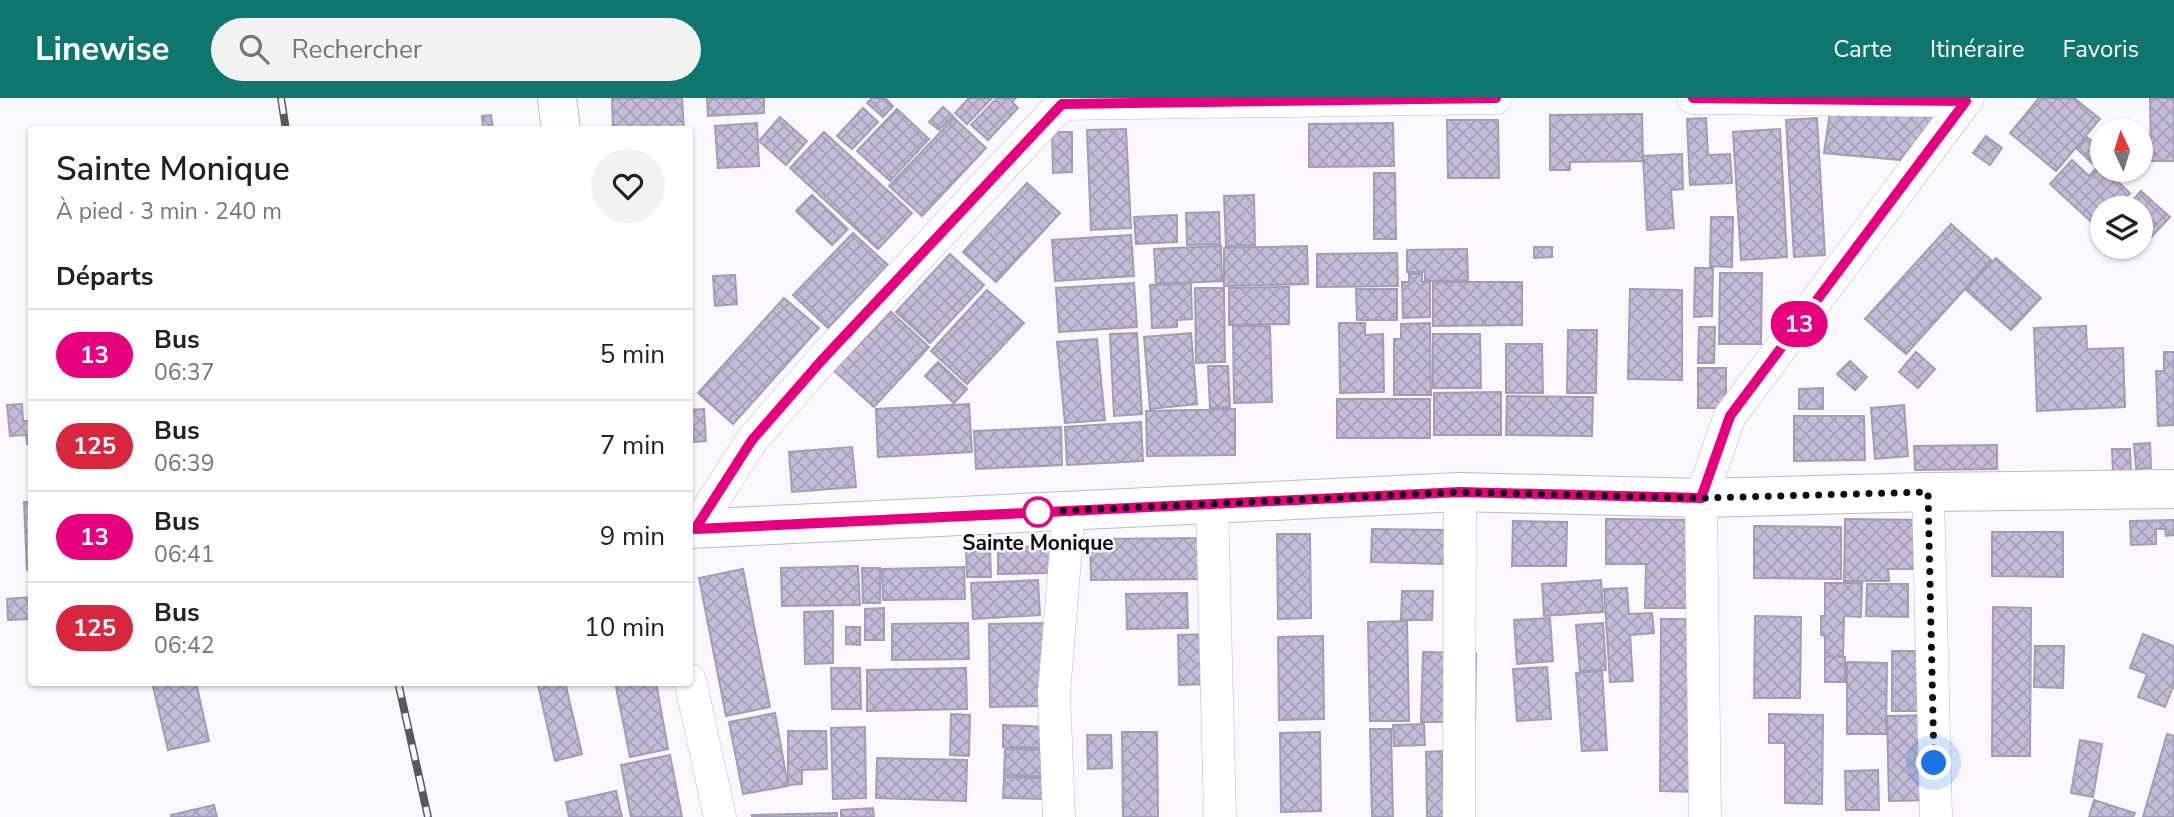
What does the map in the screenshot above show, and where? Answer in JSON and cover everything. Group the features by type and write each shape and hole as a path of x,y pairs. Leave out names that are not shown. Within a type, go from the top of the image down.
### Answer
{"street":[{"path":"557,98 560,126"},
{"path":"693,528 752,440 821,361 1064,101 1496,98"},
{"path":"1693,98 1967,99"},
{"path":"1705,817 1701,498 1730,416 1967,99"},
{"path":"693,529 1460,492 1701,498 2174,489"},
{"path":"1459,817 1460,492"},
{"path":"1928,492 1936,817"},
{"path":"1212,503 1220,817"},
{"path":"1059,817 1054,693 1069,511"},
{"path":"691,686 720,817"}],"building":[{"path":"612,98 682,98 684,126 613,126"},
{"path":"707,98 764,98 764,113 708,116"},
{"path":"872,98 885,98 893,106 883,117 867,103"},
{"path":"969,98 992,98 967,124 955,113"},
{"path":"997,98 1016,98 1012,102 1018,108 988,140 971,125"},
{"path":"2039,98 2074,98 2100,119 2090,119 2090,131 2056,171 2010,133"},
{"path":"2150,98 2174,98 2174,161 2153,161 2153,119 2150,119"},
{"path":"1831,105 1937,113 1910,161 1824,153"},
{"path":"943,107 953,116 939,130 929,122"},
{"path":"863,108 878,122 852,149 837,136"},
{"path":"897,109 929,139 890,181 857,151"},
{"path":"1642,114 1643,161 1570,162 1570,170 1550,170 1550,115"},
{"path":"491,115 492,126 483,126 482,116"},
{"path":"780,117 807,141 786,165 759,141"},
{"path":"954,118 986,148 922,216 889,186"},
{"path":"1706,118 1708,155 1730,154 1732,183 1690,185 1687,119"},
{"path":"1817,118 1825,255 1794,257 1786,120"},
{"path":"1447,120 1498,120 1499,178 1448,178"},
{"path":"757,123 759,166 718,168 715,126"},
{"path":"1393,123 1394,166 1309,167 1309,124"},
{"path":"1126,129 1131,228 1091,230 1087,130"},
{"path":"1780,129 1787,257 1741,260 1733,132"},
{"path":"824,132 912,213 878,249 790,168"},
{"path":"1052,132 1072,132 1072,172 1053,173"},
{"path":"1986,136 2002,148 1990,165 1973,153"},
{"path":"2087,137 2090,140 2090,161 2077,149"},
{"path":"1682,154 1683,189 1671,190 1674,228 1647,230 1643,156"},
{"path":"2072,160 2090,175 2090,182 2118,182 2130,193 2127,196 2090,196 2090,221 2050,184"},
{"path":"1374,173 1395,173 1396,239 1374,239"},
{"path":"1027,183 1060,213 996,282 963,252"},
{"path":"812,195 848,229 832,245 796,211"},
{"path":"1254,195 1255,245 1226,246 1224,196"},
{"path":"2153,202 2170,217 2153,235"},
{"path":"1219,212 1220,244 1187,245 1186,213"},
{"path":"1177,215 1177,242 1136,244 1134,217"},
{"path":"1711,217 1733,217 1732,267 1710,266"},
{"path":"1951,224 1991,260 1906,354 1865,319"},
{"path":"853,233 888,265 828,328 793,295"},
{"path":"1131,235 1134,276 1055,281 1052,240"},
{"path":"1221,246 1222,281 1156,284 1154,249"},
{"path":"1307,246 1308,284 1224,286 1224,248"},
{"path":"1534,247 1552,247 1552,257 1534,258"},
{"path":"1467,249 1468,280 1425,281 1425,272 1407,272 1407,250"},
{"path":"1397,253 1398,286 1317,287 1317,254"},
{"path":"950,254 984,285 930,343 896,312"},
{"path":"1996,258 2041,298 2011,330 1966,290"},
{"path":"1695,268 1713,268 1712,316 1694,317"},
{"path":"1720,273 1762,273 1761,344 1719,344"},
{"path":"1409,274 1422,274 1422,282 1430,282 1430,317 1403,318 1402,282 1409,282"},
{"path":"735,275 737,304 715,306 713,276"},
{"path":"1433,282 1522,282 1522,325 1433,326"},
{"path":"1134,283 1137,327 1059,332 1056,288"},
{"path":"1191,283 1192,319 1177,320 1177,327 1152,328 1150,285"},
{"path":"1289,287 1289,324 1229,325 1229,288"},
{"path":"1195,288 1224,288 1225,362 1196,363"},
{"path":"1356,289 1397,289 1397,320 1357,320"},
{"path":"1630,289 1682,290 1682,380 1628,379"},
{"path":"987,290 1024,323 967,384 931,351"},
{"path":"784,298 819,328 733,424 698,393"},
{"path":"887,308 929,347 874,407 832,369"},
{"path":"1339,323 1365,323 1365,335 1383,334 1384,392 1340,393"},
{"path":"1430,323 1431,395 1394,395 1394,339 1401,339 1401,324"},
{"path":"1233,326 1270,326 1272,402 1234,403"},
{"path":"2086,326 2087,349 2123,348 2125,407 2037,411 2034,328"},
{"path":"1699,327 1715,327 1714,363 1698,363"},
{"path":"1568,330 1597,330 1596,393 1567,393"},
{"path":"1137,333 1142,414 1114,416 1110,334"},
{"path":"1191,333 1197,404 1150,409 1144,337"},
{"path":"1433,334 1480,334 1481,388 1433,388"},
{"path":"1097,339 1105,420 1065,423 1057,342"},
{"path":"1506,344 1542,344 1543,393 1506,393"},
{"path":"1916,352 1935,369 1918,388 1899,372"},
{"path":"2164,352 2174,352 2174,425 2158,426 2156,371 2164,371"},
{"path":"1850,361 1867,377 1855,390 1837,374"},
{"path":"938,362 967,389 954,403 925,376"},
{"path":"1208,366 1228,366 1230,407 1210,408"},
{"path":"1698,368 1726,368 1726,408 1698,408"},
{"path":"1823,388 1823,409 1799,409 1799,389"},
{"path":"1501,392 1501,435 1434,435 1434,393"},
{"path":"1507,396 1593,397 1592,436 1506,435"},
{"path":"1337,399 1430,399 1430,438 1337,438"},
{"path":"22,404 23,421 28,421 28,444 26,435 10,436 7,405"},
{"path":"969,404 972,452 878,457 876,409"},
{"path":"1904,405 1908,456 1875,459 1871,408"},
{"path":"704,409 706,441 694,442 693,410"},
{"path":"1235,409 1235,455 1147,456 1146,411"},
{"path":"1794,416 1864,416 1865,460 1794,461"},
{"path":"1141,422 1143,461 1067,465 1065,427"},
{"path":"1061,427 1062,465 976,469 974,431"},
{"path":"2150,443 2151,468 2136,469 2134,444"},
{"path":"1997,445 1997,469 1915,470 1914,446"},
{"path":"852,447 856,487 792,492 789,452"},
{"path":"2112,449 2130,449 2131,471 2113,472"},
{"path":"24,502 28,502 27,570"},
{"path":"1606,519 1694,520 1692,608 1645,608 1646,564 1606,564"},
{"path":"1845,519 1928,520 1927,569 1888,569 1889,581 1844,581"},
{"path":"2174,520 2174,535 2166,536 2165,529 2156,529 2156,544 2131,545 2130,521"},
{"path":"1513,521 1567,522 1566,566 1512,566"},
{"path":"1754,526 1841,527 1841,579 1754,578"},
{"path":"1372,529 1446,530 1445,564 1371,562"},
{"path":"1992,532 2063,532 2063,577 1992,576"},
{"path":"1277,534 1310,534 1311,618 1278,619"},
{"path":"1209,538 1210,579 1091,580 1090,539"},
{"path":"1052,546 1052,573 998,574 998,547"},
{"path":"990,550 991,577 967,577 966,551"},
{"path":"858,566 860,605 782,606 781,568"},
{"path":"964,567 965,599 883,600 882,569"},
{"path":"862,568 880,568 880,603 863,603"},
{"path":"743,569 770,707 726,716 699,578"},
{"path":"1038,580 1040,615 973,619 971,583"},
{"path":"1601,580 1603,612 1544,616 1542,584"},
{"path":"1825,583 1862,583 1861,617 1844,616 1843,656 1825,656 1821,616 1825,616"},
{"path":"1867,584 1908,584 1908,617 1866,616"},
{"path":"1627,588 1629,614 1652,613 1654,633 1630,635 1633,681 1610,682 1604,589"},
{"path":"1402,591 1433,591 1432,620 1401,620"},
{"path":"1187,593 1188,628 1127,629 1126,594"},
{"path":"28,597 28,619 8,620 7,599"},
{"path":"1993,607 2031,608 2030,756 1992,756"},
{"path":"884,608 884,640 865,640 865,609"},
{"path":"833,611 833,663 805,664 804,612"},
{"path":"1755,616 1801,617 1800,698 1754,698"},
{"path":"1550,618 1553,661 1517,664 1514,620"},
{"path":"1661,619 1700,619 1699,792 1660,791"},
{"path":"1407,621 1409,721 1370,721 1368,622"},
{"path":"968,623 969,659 892,660 892,624"},
{"path":"1046,623 1048,706 990,707 989,624"},
{"path":"1603,623 1606,670 1580,671 1576,625"},
{"path":"846,627 860,627 860,645 846,644"},
{"path":"1209,634 1209,684 1179,685 1178,635"},
{"path":"2143,634 2174,646 2174,684 2165,707 2138,697 2147,674 2130,668"},
{"path":"1323,636 1324,719 1279,720 1278,637"},
{"path":"2035,646 2064,646 2063,688 2034,687"},
{"path":"1892,651 1923,651 1922,711 1892,711"},
{"path":"1423,652 1476,653 1475,722 1421,722"},
{"path":"1825,656 1845,657 1845,682 1825,682"},
{"path":"1847,662 1887,663 1886,734 1847,734"},
{"path":"1547,667 1551,719 1517,721 1513,669"},
{"path":"831,668 860,668 861,709 832,709"},
{"path":"966,668 967,709 867,711 867,670"},
{"path":"1602,671 1607,750 1582,751 1576,673"},
{"path":"153,686 197,686 209,741 168,750"},
{"path":"538,686 566,686 582,754 555,761"},
{"path":"616,686 657,686 668,749 630,757"},
{"path":"775,713 788,786 743,794 729,722"},
{"path":"951,714 970,715 969,756 950,755"},
{"path":"1769,714 1823,715 1822,804 1785,803 1785,743 1769,743"},
{"path":"1933,715 1935,800 1889,801 1887,716"},
{"path":"1424,724 1425,745 1394,746 1393,725"},
{"path":"1003,725 1048,727 1048,748 1003,747"},
{"path":"865,727 866,798 833,799 831,728"},
{"path":"1370,729 1391,729 1393,817 1372,817"},
{"path":"788,731 826,731 827,769 802,770 802,784 788,785"},
{"path":"1122,732 1157,732 1158,817 1123,817"},
{"path":"1320,732 1321,811 1281,812 1280,733"},
{"path":"2167,734 2174,736 2174,817 2143,817"},
{"path":"1087,735 1111,735 1112,768 1088,769"},
{"path":"2080,740 2102,744 2093,797 2071,793"},
{"path":"1005,749 1043,750 1042,776 1004,775"},
{"path":"1442,751 1443,792 1460,791 1461,817 1427,817 1426,752"},
{"path":"670,755 682,817 631,817 621,765"},
{"path":"877,758 967,760 966,801 876,798"},
{"path":"1878,770 1879,810 1846,810 1845,771"},
{"path":"1004,777 1044,778 1044,799 1003,798"},
{"path":"616,791 622,817 569,817 566,802"},
{"path":"2094,800 2135,813 2133,817 2089,817"},
{"path":"214,805 217,817 171,817 171,815"},
{"path":"873,808 874,817 841,817 841,810"},
{"path":"837,813 837,817 752,817 752,815"}],"railway":[{"path":"281,98 285,126"},
{"path":"399,686 428,817"}],"bus line":[{"name":"13","path":"1496,98 1062,104 821,361 752,440 695,529 1460,492 1701,498 1730,416 1966,101 1693,98"}],"place":[{"name":"Sainte Monique","path":"1038,512"}],"route":[{"path":"1038,512 1460,492 1701,498 1928,492 1934,763"}]}
